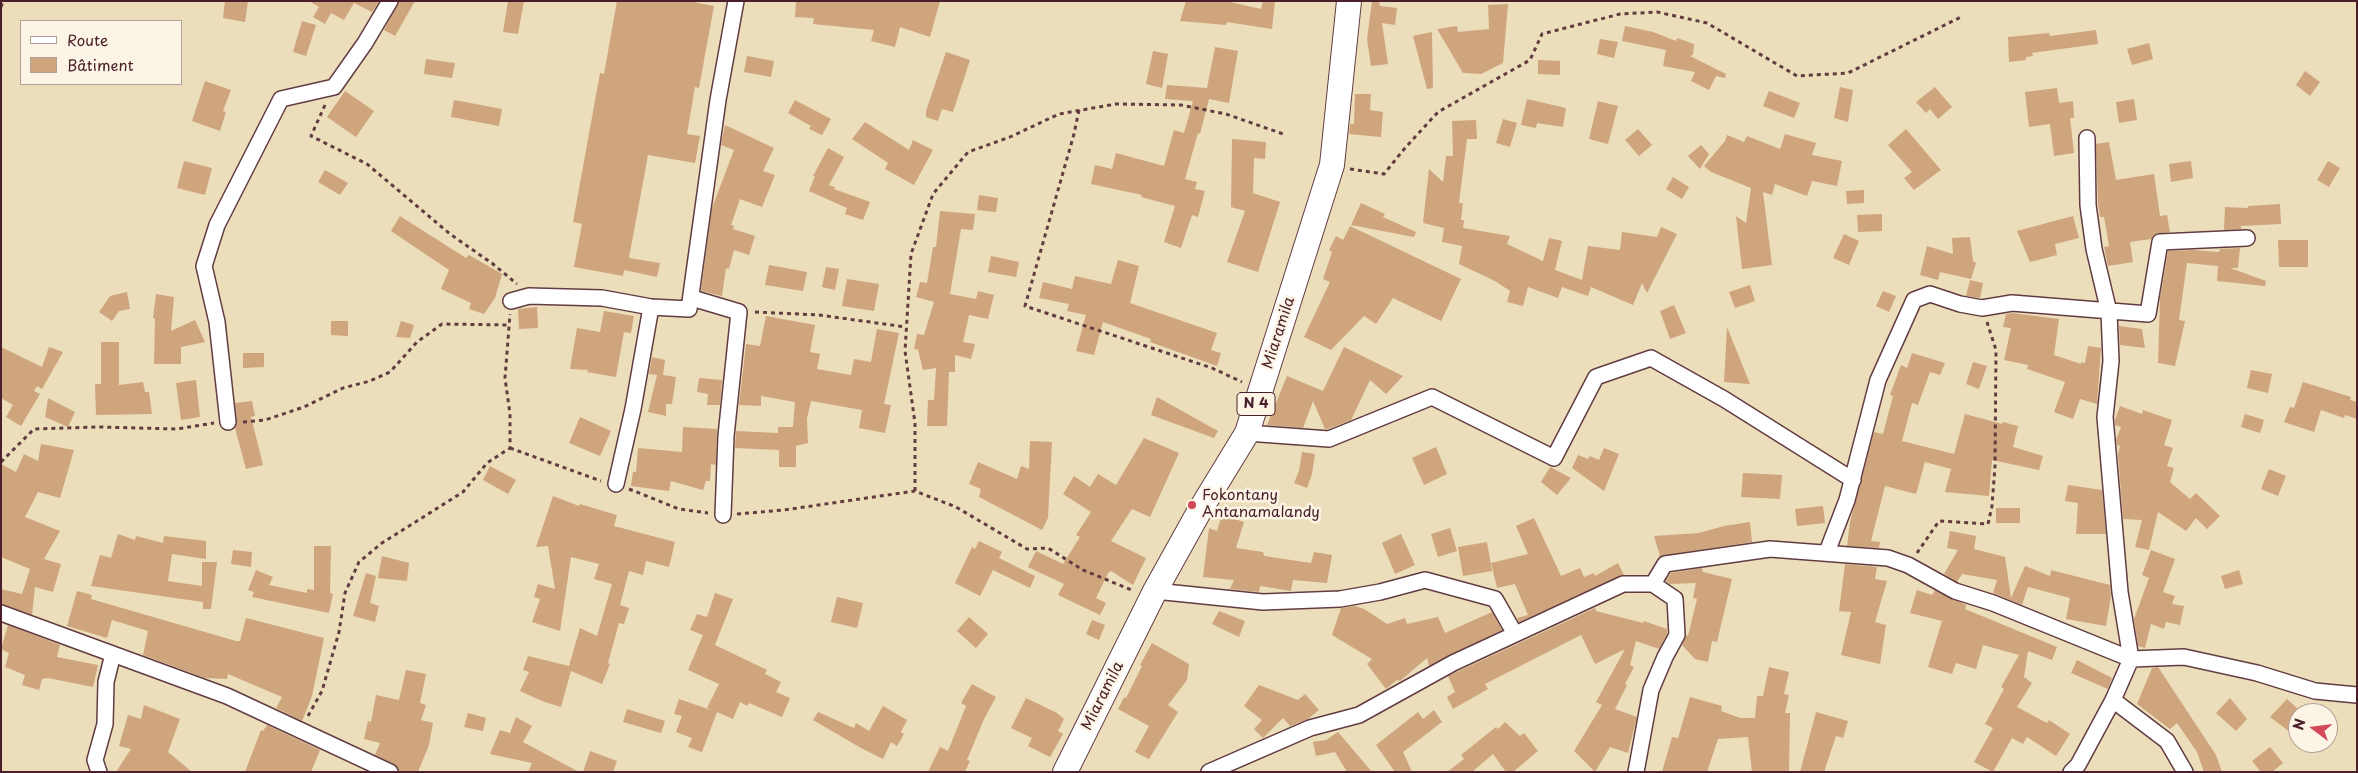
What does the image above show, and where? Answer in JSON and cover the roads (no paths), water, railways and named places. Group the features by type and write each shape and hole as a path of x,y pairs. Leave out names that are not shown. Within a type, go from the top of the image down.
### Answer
{"main road":[{"name":"Miaramila","path":"1065,772 1153,594 1200,510 1247,433 1332,166 1349,1"}],"street":[{"path":"228,422 217,322 204,266 217,225 281,100 334,87 365,43 390,1"},
{"path":"511,301 529,296 602,298 651,307 689,309 717,109 736,1"},
{"path":"2070,772 2078,765 2113,700 2130,659 2120,592 2105,417 2110,361 2109,312 2088,205 2087,138"},
{"path":"1827,552 1853,480 1878,380 1914,300 1930,294 1960,304 1982,308 2012,302 2148,314 2160,242 2247,238"},
{"path":"692,298 739,312 726,436 723,515"},
{"path":"616,484 633,409 651,307"},
{"path":"1247,433 1329,439 1432,397 1554,458 1596,377 1651,358 1724,398 1853,480"},
{"path":"1653,584 1665,564 1770,549 1888,558 1908,565 1955,591 1993,603 2130,659 2184,657 2257,673 2315,691 2357,695"},
{"path":"1153,594 1263,602 1340,599 1380,592 1425,580 1495,599 1515,634"},
{"path":"1209,772 1310,728 1359,715 1453,663 1623,584 1653,584 1675,599 1678,635 1665,658 1651,690 1636,772"},
{"path":"1,613 227,696 390,772"},
{"path":"99,772 95,760 105,724 106,682 113,654"},
{"path":"2113,700 2167,741 2185,772"}],"place":[{"name":"Fokontany Antanamalandy","path":"1192,505"}]}
